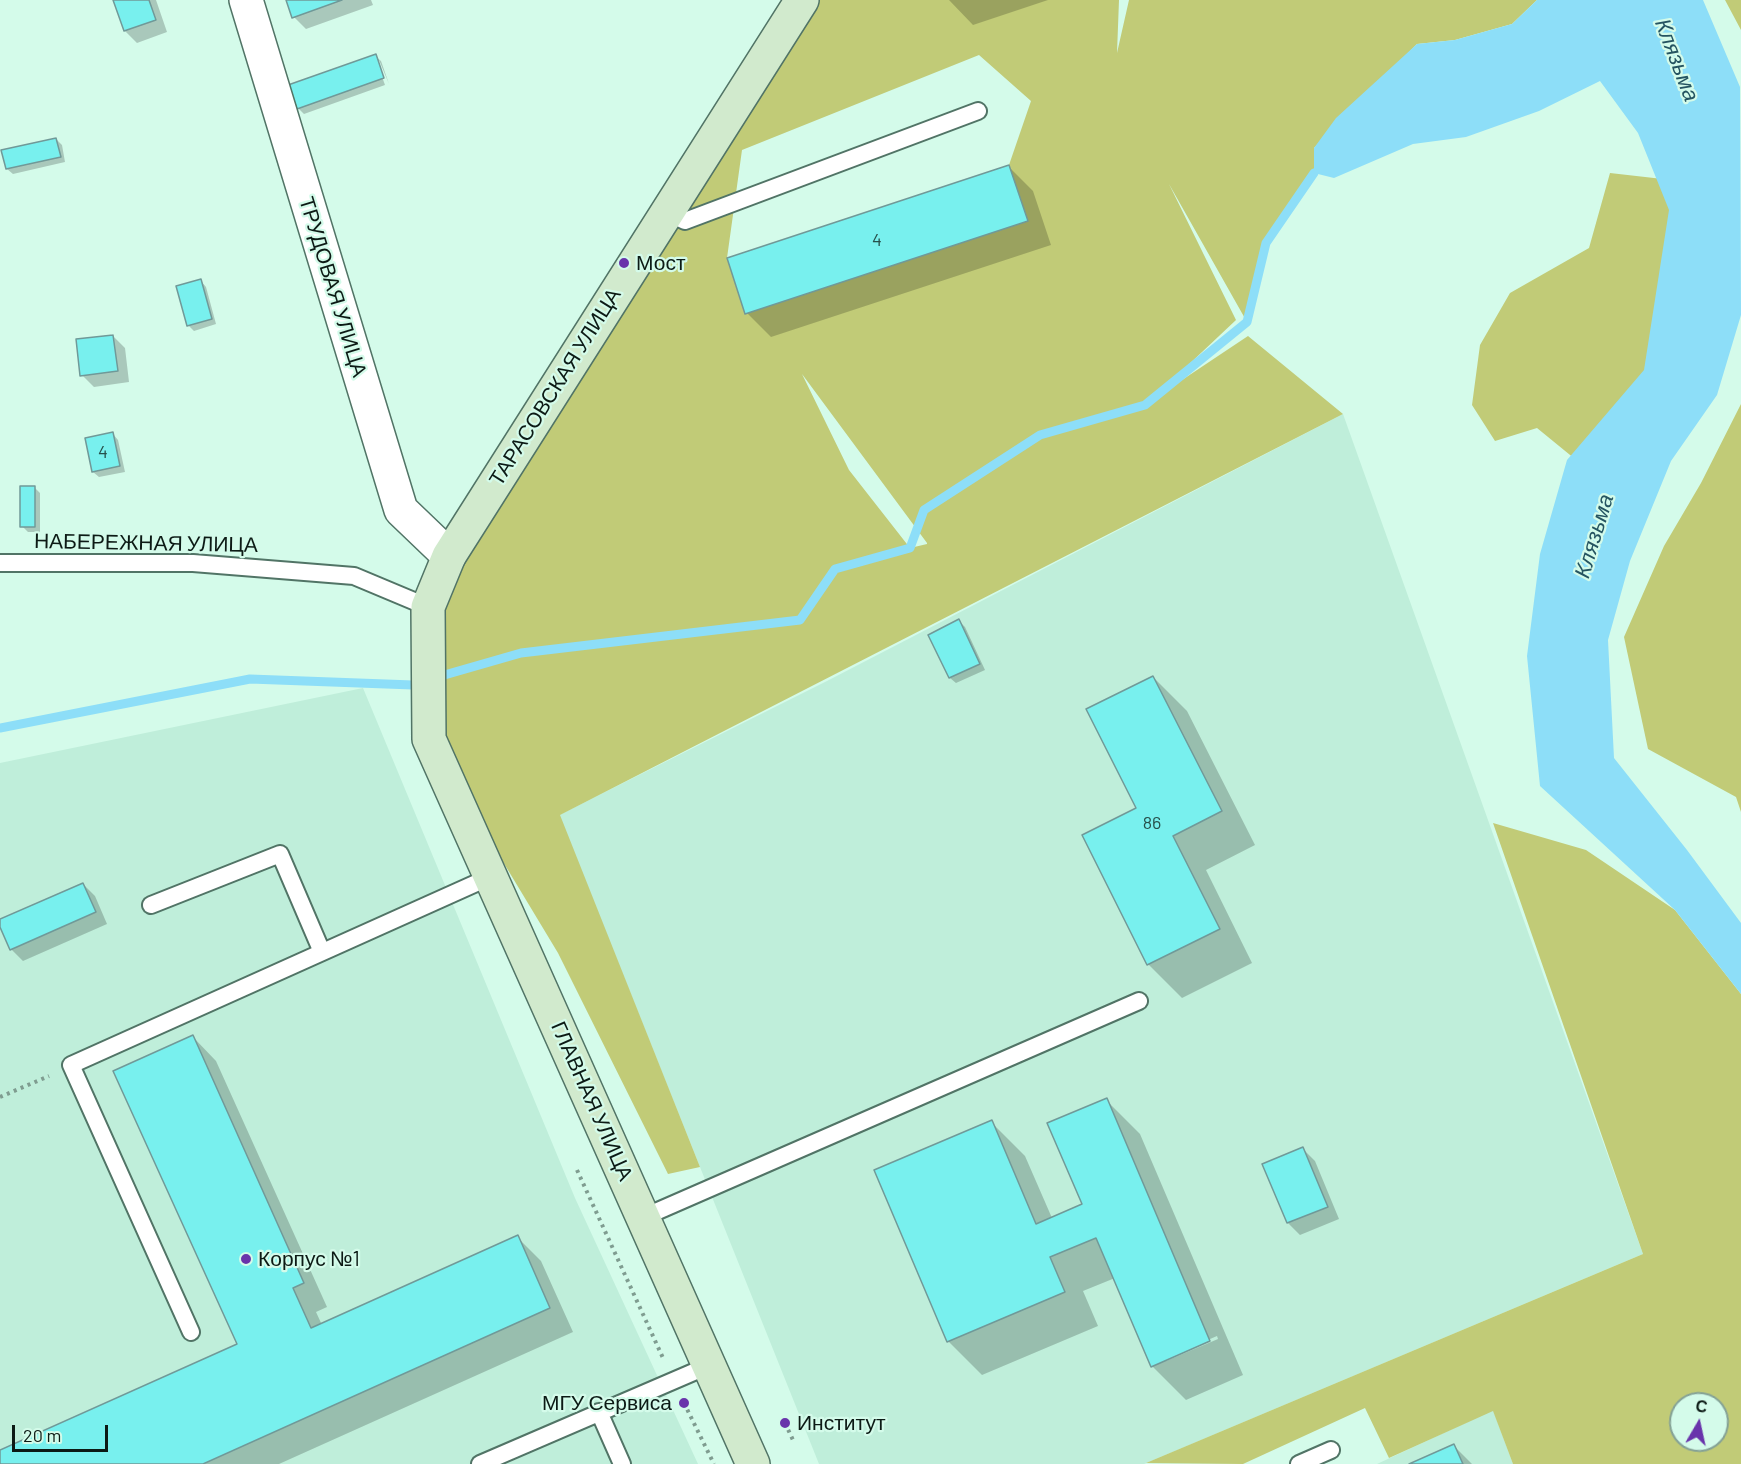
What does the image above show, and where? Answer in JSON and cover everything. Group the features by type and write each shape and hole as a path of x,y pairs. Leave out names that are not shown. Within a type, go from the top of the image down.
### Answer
{"main road":[{"name":"ТАРАСОВСКАЯ УЛИЦА","path":"429,739 428,607 449,556 802,0"},
{"name":"ГЛАВНАЯ УЛИЦА","path":"429,739 753,1464"}],"street":[{"name":"ТРУДОВАЯ УЛИЦА","path":"246,0 401,510 449,556"}],"lane":[{"path":"666,212 685,221 978,111"},
{"name":"НАБЕРЕЖНАЯ УЛИЦА","path":"0,562 193,562 354,576 428,607"},
{"path":"152,905 280,854 322,952"},
{"path":"191,1332 71,1065 492,876"},
{"path":"644,1218 1139,1000"},
{"path":"480,1464 710,1365"},
{"path":"600,1412 622,1464"},
{"path":"1299,1464 1331,1450"}],"path":[{"path":"0,1098 71,1065"},
{"path":"577,1170 673,1381 714,1464"},
{"path":"785,1423 793,1440"}],"shaded area":[{"path":"1343,414 1643,1254 1144,1464 819,1464 559,815 827,681"},
{"path":"363,688 575,1198 698,1464 0,1464 0,763"},
{"path":"1493,1410 1513,1464 1377,1464"}],"green space":[{"path":"802,0 1119,0 1117,53 1129,0 1537,0 1512,24 1455,40 1417,44 1314,148 1314,173 1266,243 1247,322 1169,184 1236,320 1149,402 1248,336 1343,414 560,815 700,1167 668,1174 558,953 429,739 449,556","holes":["979,55 1031,101 1009,165 1027,221 745,314 727,258 742,150","802,374 927,543 927,544 910,548 849,470"]},
{"path":"1725,0 1741,0 1741,30"},
{"path":"1610,173 1724,186 1608,486 1537,428 1495,441 1472,405 1480,345 1510,293 1589,248"},
{"path":"1741,404 1741,812 1736,797 1648,749 1624,637 1664,546 1701,483"},
{"path":"1493,823 1586,850 1675,910 1741,994 1741,1464 1513,1464 1493,1411 1389,1458 1365,1408 1243,1464 1146,1463 1643,1254"}],"water":[{"name":"Клязьма","path":"1537,0 1703,0 1740,87 1741,315 1717,395 1671,461 1630,561 1608,640 1614,758 1741,923 1741,994 1675,910 1540,786 1527,656 1540,554 1567,460 1644,370 1669,210 1638,133 1600,81 1539,111 1466,137 1413,144 1334,178 1314,173 1314,148 1336,118 1417,44 1455,40 1512,24"}],"building":[{"path":"113,0 149,0 156,20 124,31"},
{"path":"286,0 342,0 292,18"},
{"path":"376,54 384,78 297,109 288,85"},
{"path":"56,138 61,157 6,169 1,150"},
{"path":"1009,165 1028,221 745,314 727,258"},
{"path":"201,279 212,319 187,326 176,286"},
{"path":"113,335 118,371 80,376 76,339"},
{"path":"113,432 120,466 92,472 85,438"},
{"path":"20,486 35,486 35,527 20,527"},
{"path":"959,619 980,664 949,678 928,635"},
{"path":"1153,676 1222,811 1173,836 1220,929 1147,965 1082,835 1136,808 1086,709"},
{"path":"83,883 96,912 10,950 0,927 0,919"},
{"name":"Корпус №1","path":"193,1035 304,1283 293,1288 311,1328 518,1235 550,1308 203,1464 0,1464 0,1450 237,1344 113,1071"},
{"path":"1107,1098 1210,1341 1151,1367 1096,1238 1050,1257 1065,1292 947,1342 874,1170 992,1120 1036,1224 1082,1204 1047,1123"},
{"path":"1303,1147 1328,1207 1287,1223 1262,1164"},
{"path":"1454,1444 1463,1464 1409,1464"}],"waterway":[{"path":"434,678 521,653 800,620 835,569 910,548 924,510 1040,435 1145,405 1247,322 1266,243 1314,173"},
{"path":"0,728 250,679 413,685 421,682"}],"place":[{"name":"Мост","path":"624,263"},
{"name":"Корпус №1","path":"246,1259"},
{"name":"МГУ Сервиса","path":"684,1403"},
{"name":"Институт","path":"785,1423"}]}
